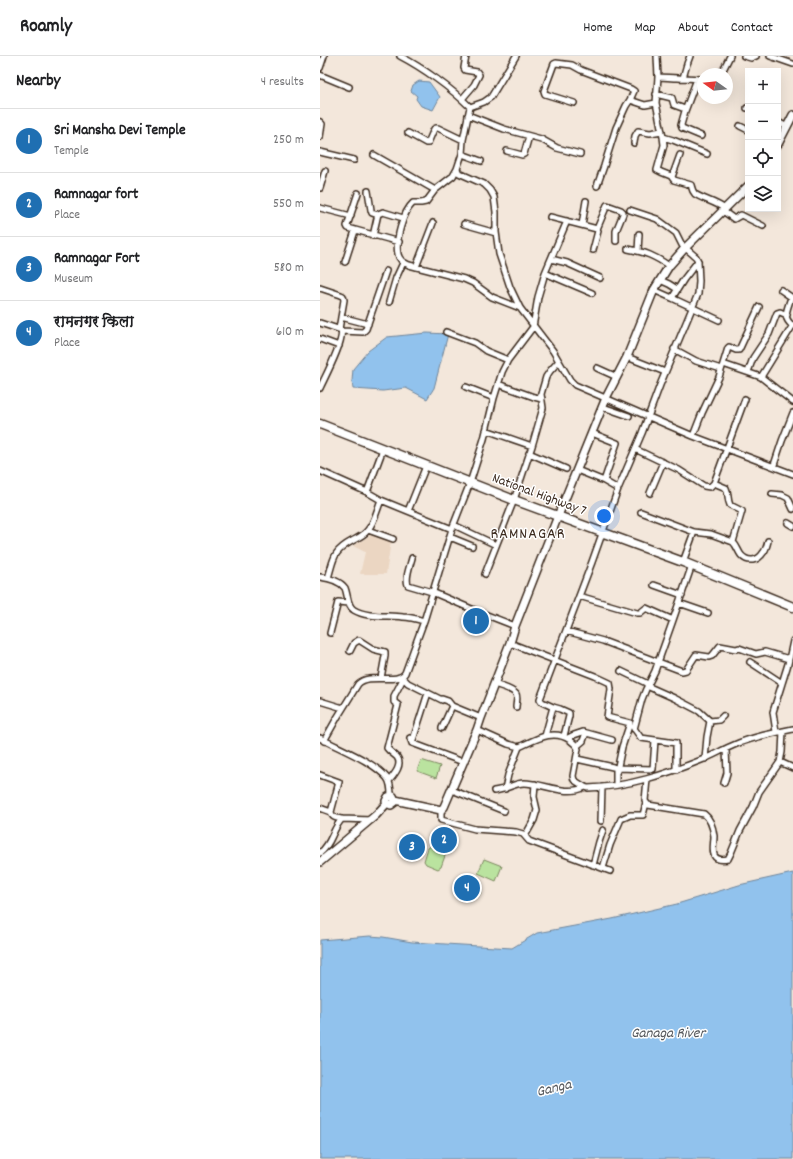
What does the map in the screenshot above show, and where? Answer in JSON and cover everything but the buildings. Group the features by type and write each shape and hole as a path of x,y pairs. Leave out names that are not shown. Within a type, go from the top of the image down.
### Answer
{"main road":[{"path":"780,140 793,115"},
{"path":"320,862 371,820 387,803 391,805 393,804 393,798 442,810 477,730 515,626 606,398 627,357 654,290 669,266 685,248 745,189"},
{"name":"National Highway 7","path":"320,424 514,500 692,565 793,607"}],"street":[{"path":"320,68 324,56"},
{"path":"400,56 415,64 470,106"},
{"path":"462,99 474,85 479,75 476,72 465,70 466,56"},
{"path":"470,106 484,102 491,97 516,56"},
{"path":"657,56 658,77 656,103 664,149 657,170 672,177 674,180 691,185 696,194 716,203 731,218 736,218 741,215 763,226"},
{"path":"683,78 690,56"},
{"path":"724,68 730,56"},
{"path":"744,56 752,58 756,56"},
{"path":"770,56 793,64"},
{"path":"574,103 545,94 544,91 556,63 572,66 633,90 630,100 616,128 596,186"},
{"path":"320,75 349,87"},
{"path":"658,77 697,79 681,126 682,128 701,136"},
{"path":"656,94 670,96 674,105 685,109 686,111"},
{"path":"630,100 645,105 656,103"},
{"path":"470,106 463,140 462,154 457,169 453,176 435,190 426,202 413,203 410,206 403,218 398,253 403,263 464,279 473,283 492,297 520,308"},
{"path":"468,115 504,129 541,139 554,147 580,154"},
{"path":"320,122 322,124 320,137"},
{"path":"781,124 787,127"},
{"path":"740,126 745,128"},
{"path":"408,133 426,143 428,142 434,129 438,128 463,140"},
{"path":"634,143 635,136 638,131 653,133 662,131"},
{"path":"507,151 524,154 529,136"},
{"path":"663,137 708,154"},
{"path":"320,152 354,160"},
{"path":"462,154 481,161"},
{"path":"374,155 435,190"},
{"path":"672,177 680,155"},
{"path":"457,169 459,173 484,184 494,197 499,254 510,286 520,308 533,327 553,351 572,383 694,436 774,465 793,474"},
{"path":"320,188 325,171"},
{"path":"368,191 372,213 378,216"},
{"path":"358,193 347,226 348,228 399,242"},
{"path":"582,225 586,201"},
{"path":"593,250 598,231 597,229 607,205 621,210 622,212 616,231 616,241"},
{"path":"320,208 351,216"},
{"path":"566,737 569,714 542,702 540,699 618,489 649,416 698,290 698,261 685,248 674,230 656,220 630,210"},
{"path":"373,236 380,212 403,218"},
{"path":"550,217 597,229"},
{"path":"416,267 433,222"},
{"path":"389,781 399,762 387,748 398,705 394,702 394,696 405,673 424,621 453,527 470,483 504,366 533,327 538,296 545,273 567,222"},
{"path":"464,224 496,233"},
{"path":"345,262 356,231"},
{"path":"638,251 639,234"},
{"path":"628,249 654,256 669,266"},
{"path":"551,259 567,263 600,278"},
{"path":"672,298 698,261"},
{"path":"389,302 396,278 403,263"},
{"path":"320,323 341,330 362,332 366,329 386,271"},
{"path":"545,273 592,293"},
{"path":"660,280 678,290"},
{"path":"320,288 341,294 344,300 339,346 320,388"},
{"path":"654,290 719,320"},
{"path":"761,377 793,326 787,320 791,297 781,290"},
{"path":"694,436 702,413 722,367 728,348 731,347 737,350 741,346 759,307"},
{"path":"748,372 753,358 769,334 777,313 780,312 787,315"},
{"path":"341,317 368,324"},
{"path":"446,332 475,343 486,351 508,360"},
{"path":"320,339 339,346"},
{"path":"674,349 696,361 748,372 761,377 793,402"},
{"path":"627,357 665,372"},
{"path":"485,574 514,500 532,446 543,408 541,394 546,377 550,370 559,361"},
{"path":"597,368 616,377"},
{"path":"498,384 542,399"},
{"path":"466,387 494,398"},
{"path":"635,450 684,472 704,486 710,487 714,483 745,399"},
{"path":"603,407 629,416"},
{"path":"774,465 793,412"},
{"path":"486,430 532,446"},
{"path":"592,433 617,443 604,481"},
{"path":"367,492 383,449"},
{"path":"529,453 566,469"},
{"path":"650,492 662,462"},
{"path":"408,511 426,466"},
{"path":"577,470 604,481 618,489"},
{"path":"320,471 367,492 381,500 496,545"},
{"path":"714,483 726,488 730,505 742,511 733,542"},
{"path":"772,494 782,495 788,498 793,508"},
{"path":"328,578 334,555 346,544 368,530 381,500"},
{"path":"641,512 694,532 710,534 733,542 741,555 751,561 762,555 768,541"},
{"path":"368,530 392,539"},
{"path":"683,562 694,532"},
{"path":"450,537 472,546"},
{"path":"412,558 407,577 408,585 432,592 515,626"},
{"path":"634,729 639,708 673,620 692,565"},
{"path":"320,577 328,578 343,586 352,609 371,615 404,616 424,621"},
{"path":"654,585 682,595"},
{"path":"579,596 637,613 640,613 646,608 673,620"},
{"path":"330,632 338,602 349,603"},
{"path":"679,603 708,613"},
{"path":"566,631 603,641 657,663 684,671 696,655 712,656 720,646 736,649 739,648 756,654 765,652 790,661"},
{"path":"350,651 354,643 359,640 373,649 385,652 381,678"},
{"path":"776,732 773,712 790,661 793,641"},
{"path":"510,643 610,683 611,689 607,717 630,724 640,738 676,743 676,770"},
{"path":"750,662 782,683"},
{"path":"621,671 699,711 710,721 719,720 723,716"},
{"path":"393,798 387,778 369,763 322,740 361,681 381,678 402,678 408,683 442,700 442,698 448,701 452,706 481,718"},
{"path":"494,684 516,694 516,707"},
{"path":"428,693 411,740 463,762"},
{"path":"320,701 343,708"},
{"path":"442,728 452,706"},
{"path":"545,736 553,707"},
{"path":"705,759 710,721"},
{"path":"616,785 617,769 622,746 630,724"},
{"path":"494,791 522,783 566,790 578,790 585,787 602,787 647,779 705,759 748,740 782,730 793,729"},
{"path":"477,730 520,748"},
{"path":"646,803 704,814 712,824 714,837 712,847 714,854 718,859 728,859 759,792 780,762 782,752 782,730"},
{"path":"577,746 583,741 586,733"},
{"path":"505,789 508,775 520,748 545,736 554,735 566,737 586,733 612,740"},
{"path":"566,737 577,746 578,751 574,778 576,782 585,787"},
{"path":"577,758 617,769 653,769 655,740"},
{"path":"724,783 727,773 726,749"},
{"path":"780,762 793,768"},
{"path":"320,776 339,782 331,812"},
{"path":"603,868 610,845 621,819 630,816 643,815 646,803 647,779"},
{"path":"525,836 534,820 537,810 534,797 535,784"},
{"path":"601,821 602,787"},
{"path":"452,790 504,811"},
{"path":"320,808 331,812 332,816 342,819 371,820"},
{"path":"442,810 441,820 475,829 510,831 523,834 529,841 610,871"},
{"path":"320,853 327,846 336,827 342,819"},
{"path":"593,865 604,830"}],"shaded area":[{"path":"374,533 391,541 386,574 360,574 365,552 353,546"}],"green space":[{"path":"421,760 440,766 436,778 417,771"},
{"path":"431,846 446,853 441,867 438,869 426,864 424,861 428,848"},
{"path":"484,859 502,866 496,881 478,873"},
{"path":"473,883 481,887 481,893 477,896 467,895 461,889 464,886"}],"water":[{"path":"419,81 429,82 440,97 433,110 421,106 416,99 417,96 411,91 413,85"},
{"path":"427,333 448,334 434,388 427,399 406,388 383,391 353,389 353,369 368,351 387,337"},
{"name":"Ganaga River","path":"793,873 793,1159 320,1159 320,940 370,936 412,942 512,948 537,933 612,919 677,904 739,885"}],"place":[{"name":"Sri Mansha Devi Temple","path":"476,621"},
{"name":"Ramnagar fort","path":"444,840"},
{"name":"Ramnagar Fort","path":"412,847"},
{"name":"रामनगर किला","path":"467,888"}],"district":[{"name":"RAMNAGAR","path":"528,534"}],"water label":[{"name":"Ganga","path":"554,1089"}]}
